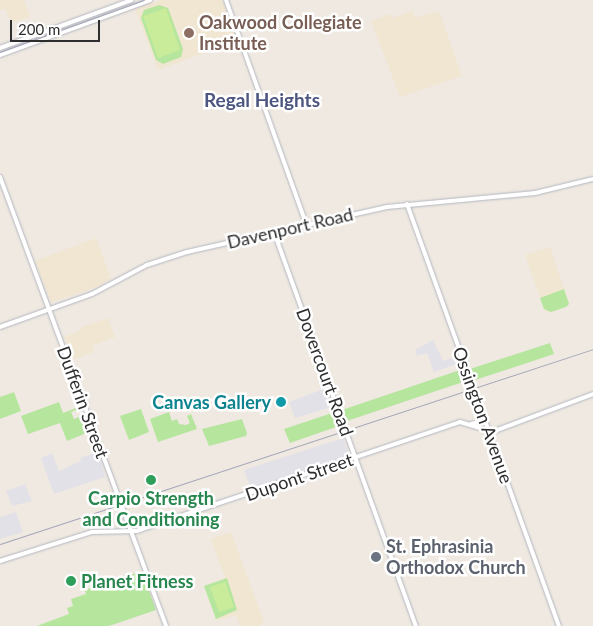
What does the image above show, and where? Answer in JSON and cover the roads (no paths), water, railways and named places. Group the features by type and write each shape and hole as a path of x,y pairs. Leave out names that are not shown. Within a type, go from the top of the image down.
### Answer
{"street":[{"path":"0,48 132,0"},
{"path":"0,55 150,0"},
{"path":"226,0 306,224"},
{"name":"Dufferin Street","path":"0,177 166,626"},
{"name":"Davenport Road","path":"0,327 92,294 144,267 174,255 306,224 407,204 526,194 593,179"},
{"name":"Ossington Avenue","path":"407,204 559,626"},
{"name":"Dovercourt Road","path":"274,232 416,626"},
{"path":"489,432 593,394"},
{"path":"470,424 479,422 483,416"},
{"name":"Dupont Street","path":"0,562 92,532 131,531 148,527 460,422 489,432"}],"tram line":[{"path":"0,52 144,0"}],"railway":[{"path":"0,544 593,349"}],"place":[{"name":"Oakwood Collegiate Institute","path":"189,33"},
{"name":"Canvas Gallery","path":"281,402"},
{"name":"Carpio Strength and Conditioning","path":"151,480"},
{"name":"St. Ephrasinia Orthodox Church","path":"376,557"},
{"name":"Planet Fitness","path":"71,581"}],"district":[{"name":"Regal Heights","path":"262,100"}]}
